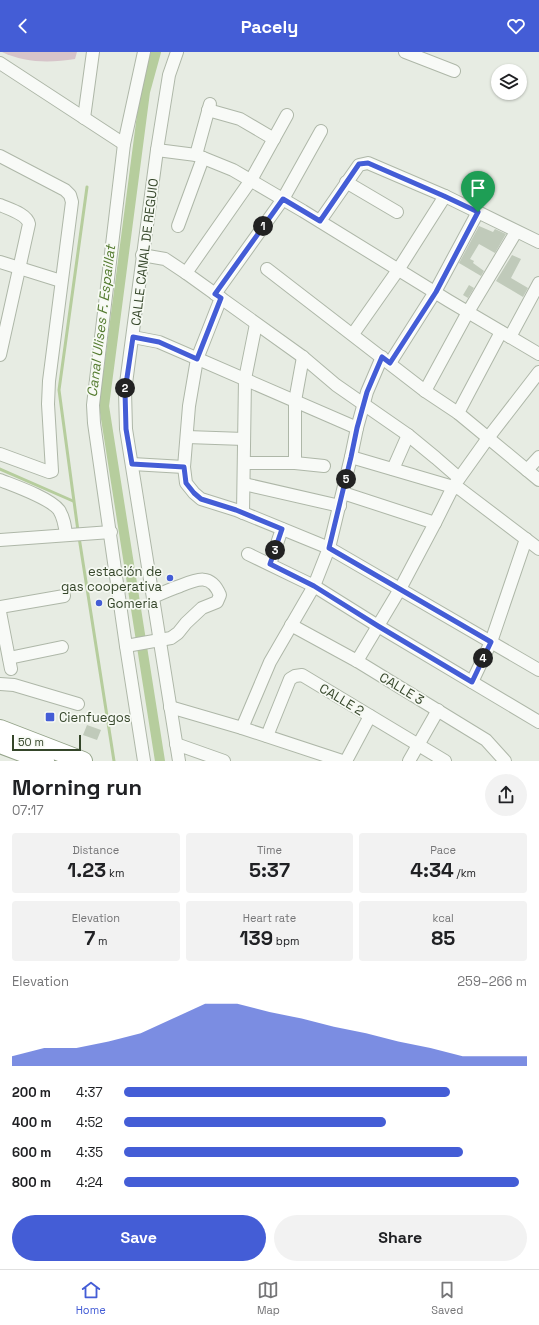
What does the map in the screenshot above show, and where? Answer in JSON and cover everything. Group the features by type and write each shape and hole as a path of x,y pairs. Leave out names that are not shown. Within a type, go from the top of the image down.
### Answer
{"highway":[{"path":"0,729 83,761"},
{"path":"0,744 45,761"}],"street":[{"path":"84,118 93,52"},
{"path":"144,52 124,144 93,405 94,423 110,532 130,645 144,761"},
{"name":"CALLE CANAL DE REGUIO","path":"177,52 169,75 157,150 125,391 126,429 153,597 157,640 179,761"},
{"path":"405,52 454,71"},
{"path":"0,63 124,144"},
{"path":"178,226 200,156 209,107 240,119 274,139"},
{"path":"186,273 251,180 287,115"},
{"path":"321,131 283,199 218,296 197,359 189,406 184,467 186,483 201,499 243,513 329,548 491,642 538,667"},
{"path":"157,150 200,156 233,170 539,354"},
{"path":"0,156 65,190 71,197 71,210 49,375 48,397 52,471 49,472 0,454"},
{"path":"320,221 359,164 368,163 444,196 539,242"},
{"path":"346,182 397,212"},
{"path":"353,334 398,270 444,196"},
{"path":"0,205 25,217 29,222 0,355"},
{"path":"242,728 270,662 314,586 329,548 357,428 372,379 436,292 478,212"},
{"path":"425,391 468,312 516,232"},
{"path":"142,256 165,259 303,357 336,385 408,435 436,458 460,489 539,549"},
{"path":"0,262 61,281"},
{"path":"267,269 425,391 458,413 539,480"},
{"path":"458,413 505,334 539,283"},
{"path":"243,513 245,379 256,324"},
{"path":"133,337 159,342 357,428"},
{"path":"295,463 295,401 303,357"},
{"path":"356,661 400,589 456,483 488,438 539,372"},
{"path":"393,469 408,435"},
{"path":"187,437 244,439"},
{"path":"351,457 393,469 456,483"},
{"path":"527,470 539,457"},
{"path":"244,463 295,463 324,466"},
{"path":"132,464 184,467"},
{"path":"0,480 46,500 58,510 64,522 75,534"},
{"path":"244,484 340,506"},
{"path":"343,493 435,523"},
{"path":"270,564 282,529"},
{"path":"0,540 110,532"},
{"path":"472,682 491,642 526,539"},
{"path":"248,554 314,586 539,722"},
{"path":"130,645 172,638 202,608 217,602 220,595 209,581 196,579 153,597"},
{"path":"0,607 64,596"},
{"path":"0,612 10,664 62,647"},
{"name":"CALLE 3","path":"291,625 356,661 486,740 505,761"},
{"name":"CALLE 2","path":"267,736 290,679 295,676 302,675 445,761"},
{"path":"0,684 14,685 78,704"},
{"path":"170,707 242,728 342,761"},
{"path":"409,761 438,710"},
{"path":"346,761 370,716"},
{"path":"176,744 224,761"}],"shaded area":[{"path":"2,52 77,52 75,59 38,61 11,56"}],"building":[{"path":"479,226 493,232 495,229 506,234 495,253 479,244 470,259 484,271 481,276 459,263"},
{"path":"512,255 521,259 511,278 528,288 523,297 496,281"},
{"path":"469,285 474,288 468,298 463,295"},
{"path":"87,725 101,730 97,740 83,735"}],"waterway":[{"name":"Canal Ulises F. Espaillat","path":"156,52 145,92 104,406 160,761"},
{"path":"78,531 59,390 87,187"},
{"path":"0,469 73,501"},
{"path":"79,537 114,761"}],"place":[{"name":"estación de gas cooperativa","path":"170,578"},
{"name":"Gomeria","path":"99,603"},
{"name":"Cienfuegos","path":"50,717"}],"route":[{"path":"368,163 478,212 436,292 390,363 382,357 372,379 357,428 329,548 491,642 472,682 314,586 270,564 282,529 236,510 201,499 186,483 184,467 132,464 126,429 125,391 133,337 159,342 197,359 221,298 215,294 283,199 320,221 359,164 368,163"}]}
